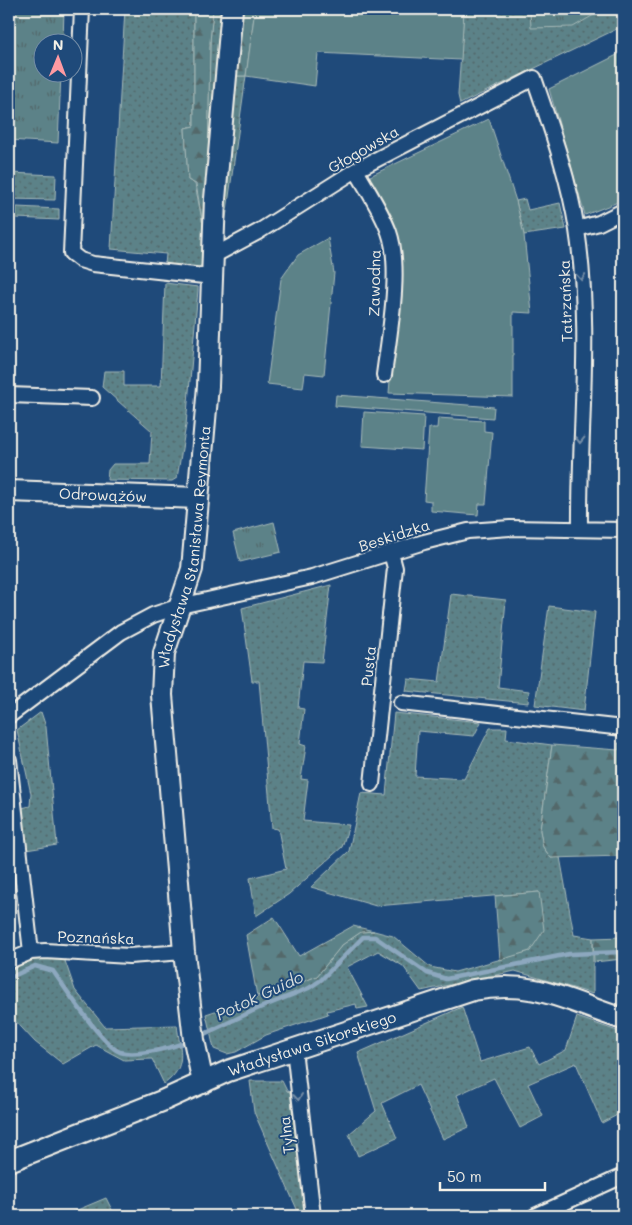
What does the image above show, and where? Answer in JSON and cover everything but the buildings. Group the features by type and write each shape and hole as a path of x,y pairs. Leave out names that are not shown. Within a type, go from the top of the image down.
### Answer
{"street":[{"path":"82,9 71,253 80,260 93,264 213,277"},
{"name":"Władysława Stanisława Reymonta","path":"203,1082 196,1052 184,952 162,695 164,654 192,569 208,386 215,199 232,9"},
{"name":"Głogowska","path":"213,256 258,232 356,170 534,78"},
{"name":"Tatrzańska","path":"534,78 559,152 577,229 584,318 580,529"},
{"name":"Zawodna","path":"356,170 386,226 392,249 392,308 384,375"},
{"path":"577,229 599,223 623,211"},
{"path":"9,395 92,398"},
{"name":"Odrowążów","path":"9,490 198,498"},
{"name":"Beskidzka","path":"9,716 127,628 180,606 312,577 424,542 468,531 510,528 623,530"},
{"name":"Pusta","path":"372,784 395,568 391,553"},
{"path":"401,703 623,728"},
{"path":"9,760 31,952"},
{"name":"Poznańska","path":"9,961 31,952 52,951 129,956 184,952"},
{"name":"Władysława Sikorskiego","path":"9,1161 228,1072 455,995 488,987 508,986 539,990 623,1019"},
{"name":"Tylna","path":"294,1049 313,1216"},
{"path":"535,1216 623,1176"}],"green space":[{"path":"9,9 64,9 63,32 32,32 32,82 61,82 58,143 9,140"},
{"path":"125,9 194,9 194,126 185,128 188,180 195,184 203,225 207,225 203,264 196,269 165,265 166,254 111,249"},
{"path":"194,9 213,9 210,42 207,225 203,225 196,184 188,180 185,128 194,126"},
{"path":"213,9 224,9 207,208 210,42"},
{"path":"242,9 255,9 246,76 236,76"},
{"path":"255,9 464,9 461,60 318,53 315,86 246,76"},
{"path":"464,9 623,9 623,26 460,104 458,95"},
{"path":"530,9 604,9 573,27 531,28"},
{"path":"623,52 623,200 585,215 549,89"},
{"path":"236,76 246,76 225,225 223,225"},
{"path":"489,119 516,201 524,235 532,313 513,312 513,397 389,393 398,284 393,227 370,181 370,176"},
{"path":"9,173 56,175 55,200 9,199"},
{"path":"525,199 528,210 560,203 566,229 524,235 516,201"},
{"path":"17,207 59,209 59,220 16,218"},
{"path":"328,238 334,273 324,375 305,373 303,388 267,384 281,279 298,255"},
{"path":"165,283 198,287 186,425 177,478 172,481 107,480 108,470 113,464 150,464 152,431 102,387 104,371 124,371 124,386 161,386"},
{"path":"336,395 494,407 493,418 335,406"},
{"path":"364,412 424,416 422,450 362,446"},
{"path":"438,418 484,421 484,431 492,432 486,504 479,504 478,515 431,511 431,501 424,500 429,428 437,428"},
{"path":"274,522 281,552 240,562 233,533"},
{"path":"331,585 322,662 303,661 298,708 304,709 300,744 306,746 301,779 308,780 303,821 349,825 342,847 289,894 256,916 250,878 286,869 278,829 272,828 259,681 252,681 242,608"},
{"path":"451,594 506,600 498,687 529,691 528,703 406,691 408,679 439,682"},
{"path":"549,606 595,612 584,711 535,705"},
{"path":"41,712 46,727 57,845 26,850 22,808 30,806 31,794 17,730"},
{"path":"394,713 481,722 474,736 418,731 415,776 464,779 490,728 507,728 506,739 552,745 540,830 543,847 551,858 560,857 574,935 593,938 593,994 515,971 421,991 403,966 378,951 347,967 368,1007 357,1009 356,1004 327,1011 328,1014 266,1035 236,1052 227,1054 214,1049 206,1014 317,976 342,945 361,932 374,931 393,936 430,967 455,972 530,951 539,892 376,906 311,887 349,851 361,793 386,795"},
{"path":"618,743 623,744 623,856 551,858 543,847 540,830 552,745 618,750"},
{"path":"539,892 544,930 530,951 500,960 495,896"},
{"path":"274,917 299,956 353,926 374,931 361,932 342,945 317,976 292,986 257,996 246,935"},
{"path":"623,937 623,959 594,962 593,938"},
{"path":"64,958 75,990 105,1027 177,1025 181,1058 177,1071 172,1078 164,1084 152,1059 124,1060 96,1045 63,1064 35,1042 9,1014 9,966 28,959"},
{"path":"462,1007 480,1062 530,1047 539,1064 566,1050 577,1017 623,1033 623,1112 602,1123 576,1063 528,1084 543,1116 520,1128 494,1078 457,1095 469,1127 443,1139 418,1085 382,1103 397,1138 358,1156 349,1134 376,1111 358,1053"},
{"path":"250,1081 282,1081 287,1091 290,1092 306,1216 300,1216 254,1112"},
{"path":"106,1198 115,1216 63,1216"}],"waterway":[{"name":"Potok Guido","path":"200,1036 257,1009 309,988 321,980 363,937 375,937 427,973 446,979 569,954 623,952"},
{"name":"Potok Guido","path":"9,978 35,966 53,971 94,1028 120,1052 154,1051 188,1041"}]}
